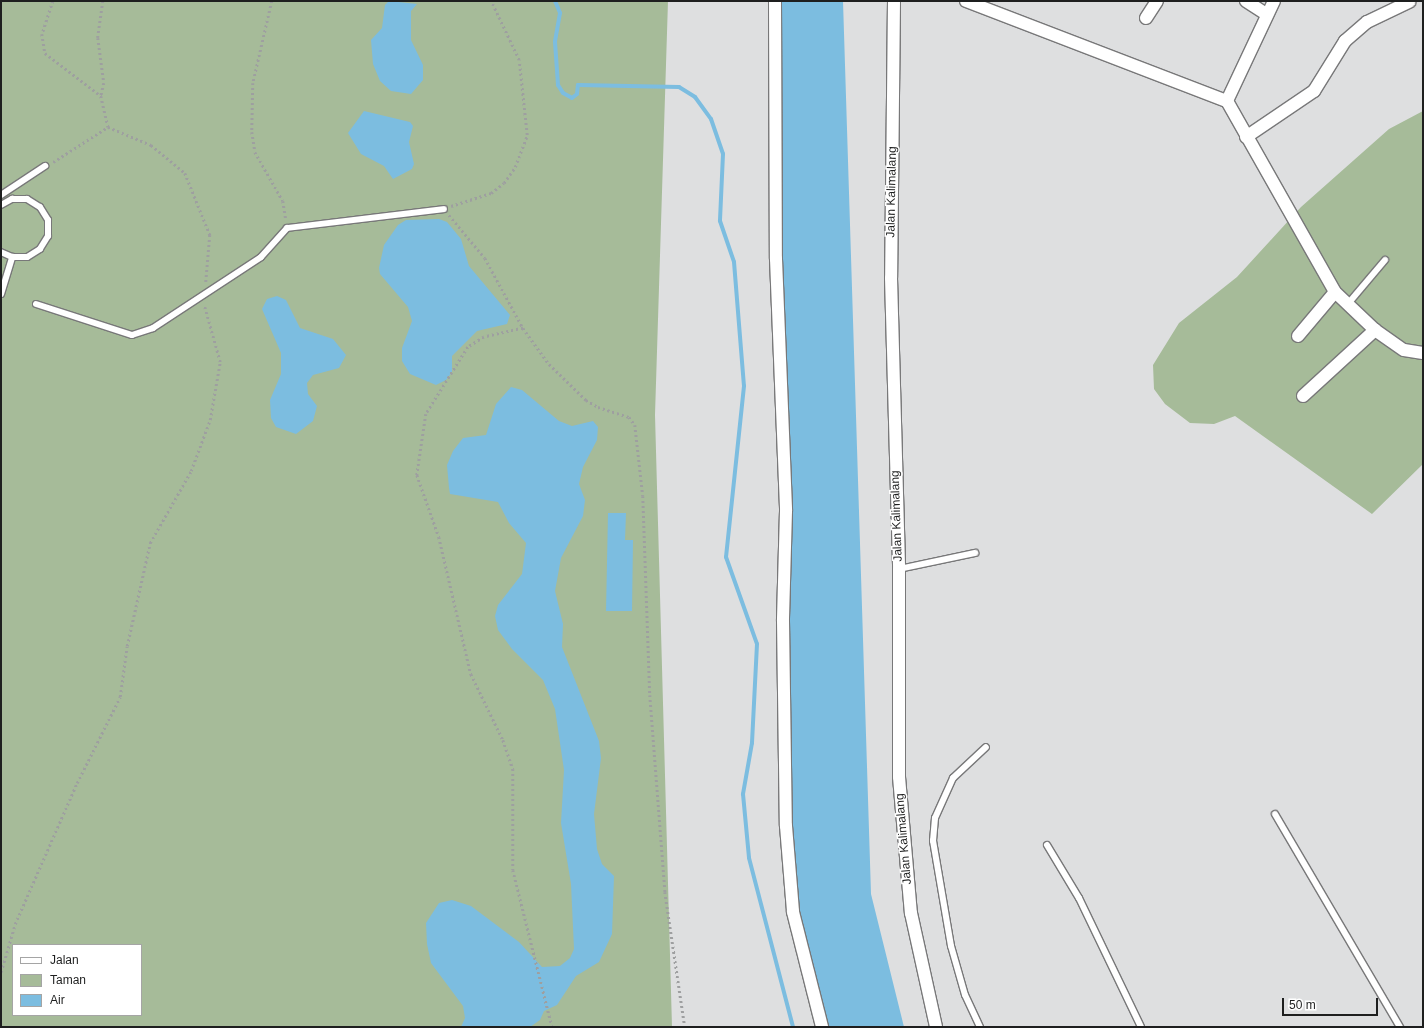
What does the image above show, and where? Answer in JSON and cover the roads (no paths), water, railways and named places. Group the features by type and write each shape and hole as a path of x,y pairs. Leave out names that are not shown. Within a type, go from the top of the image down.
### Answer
{"street":[{"path":"775,1 776,259 786,511 783,621 786,826 793,912 822,1027"},
{"name":"Jalan Kalimalang","path":"894,1 891,278 899,569 899,777 903,848 922,975 936,1027"},
{"path":"966,1 1227,101 1335,292 1346,305 1375,330 1404,350 1423,352"},
{"path":"1146,18 1157,1"},
{"path":"1246,1 1266,14"},
{"path":"1227,101 1266,14 1274,1"},
{"path":"1246,137 1314,90 1345,41 1367,22 1409,2"},
{"path":"1298,336 1335,292"},
{"path":"1303,396 1375,330"}],"lane":[{"path":"1,195 45,166"},
{"path":"1,205 12,199 27,199 40,207 48,220 48,236 40,249 27,257 12,257 1,252"},
{"path":"36,304 132,335 153,328 204,293 261,257 287,228 444,209"},
{"path":"1,294 12,257"},
{"path":"1346,305 1386,260"},
{"path":"899,569 975,553"},
{"path":"980,1027 965,995 951,946 933,841 935,818 953,778 986,747"},
{"path":"1275,814 1400,1027"},
{"path":"1047,844 1079,898 1141,1027"}],"water":[{"path":"389,1 417,4 411,11 411,40 423,65 423,80 411,94 391,91 380,81 373,64 371,40 382,28 385,5"},
{"path":"775,1 843,1 871,894 904,1027 823,1027 793,912"},
{"path":"364,111 410,122 413,126 409,142 414,164 412,169 393,179 384,166 361,154 348,133"},
{"path":"439,219 447,222 461,239 469,266 510,315 507,324 477,331 452,356 452,372 446,380 436,385 410,374 402,361 402,348 412,321 408,307 380,274 379,268 384,245 398,225 406,220"},
{"path":"277,296 286,300 300,328 333,339 346,355 339,368 313,375 307,383 308,394 317,406 313,421 296,434 276,427 271,418 270,400 281,374 281,353 262,309 267,299"},
{"path":"511,387 522,390 559,421 572,426 593,421 598,427 597,440 583,467 579,484 585,500 583,516 561,558 555,591 563,624 562,647 599,741 601,758 594,814 597,849 602,864 614,876 612,934 599,962 576,976 557,1005 544,1011 540,1020 530,1027 461,1027 465,1018 463,1006 431,963 427,944 426,923 439,903 452,900 471,906 519,942 542,967 560,966 570,958 574,949 571,884 561,823 564,770 555,709 543,680 512,649 498,630 495,616 498,605 522,574 526,543 509,523 498,502 450,494 449,488 447,465 453,451 463,438 486,435 496,404"},
{"path":"608,513 626,513 625,540 633,540 632,611 606,611"}],"waterway":[{"path":"555,1 560,13 555,42 558,85 563,93 572,98 577,94 578,85 679,87 695,97 711,119 723,154 720,221 734,262 744,386 726,557 757,644 752,743 743,794 749,858 793,1027"}]}
